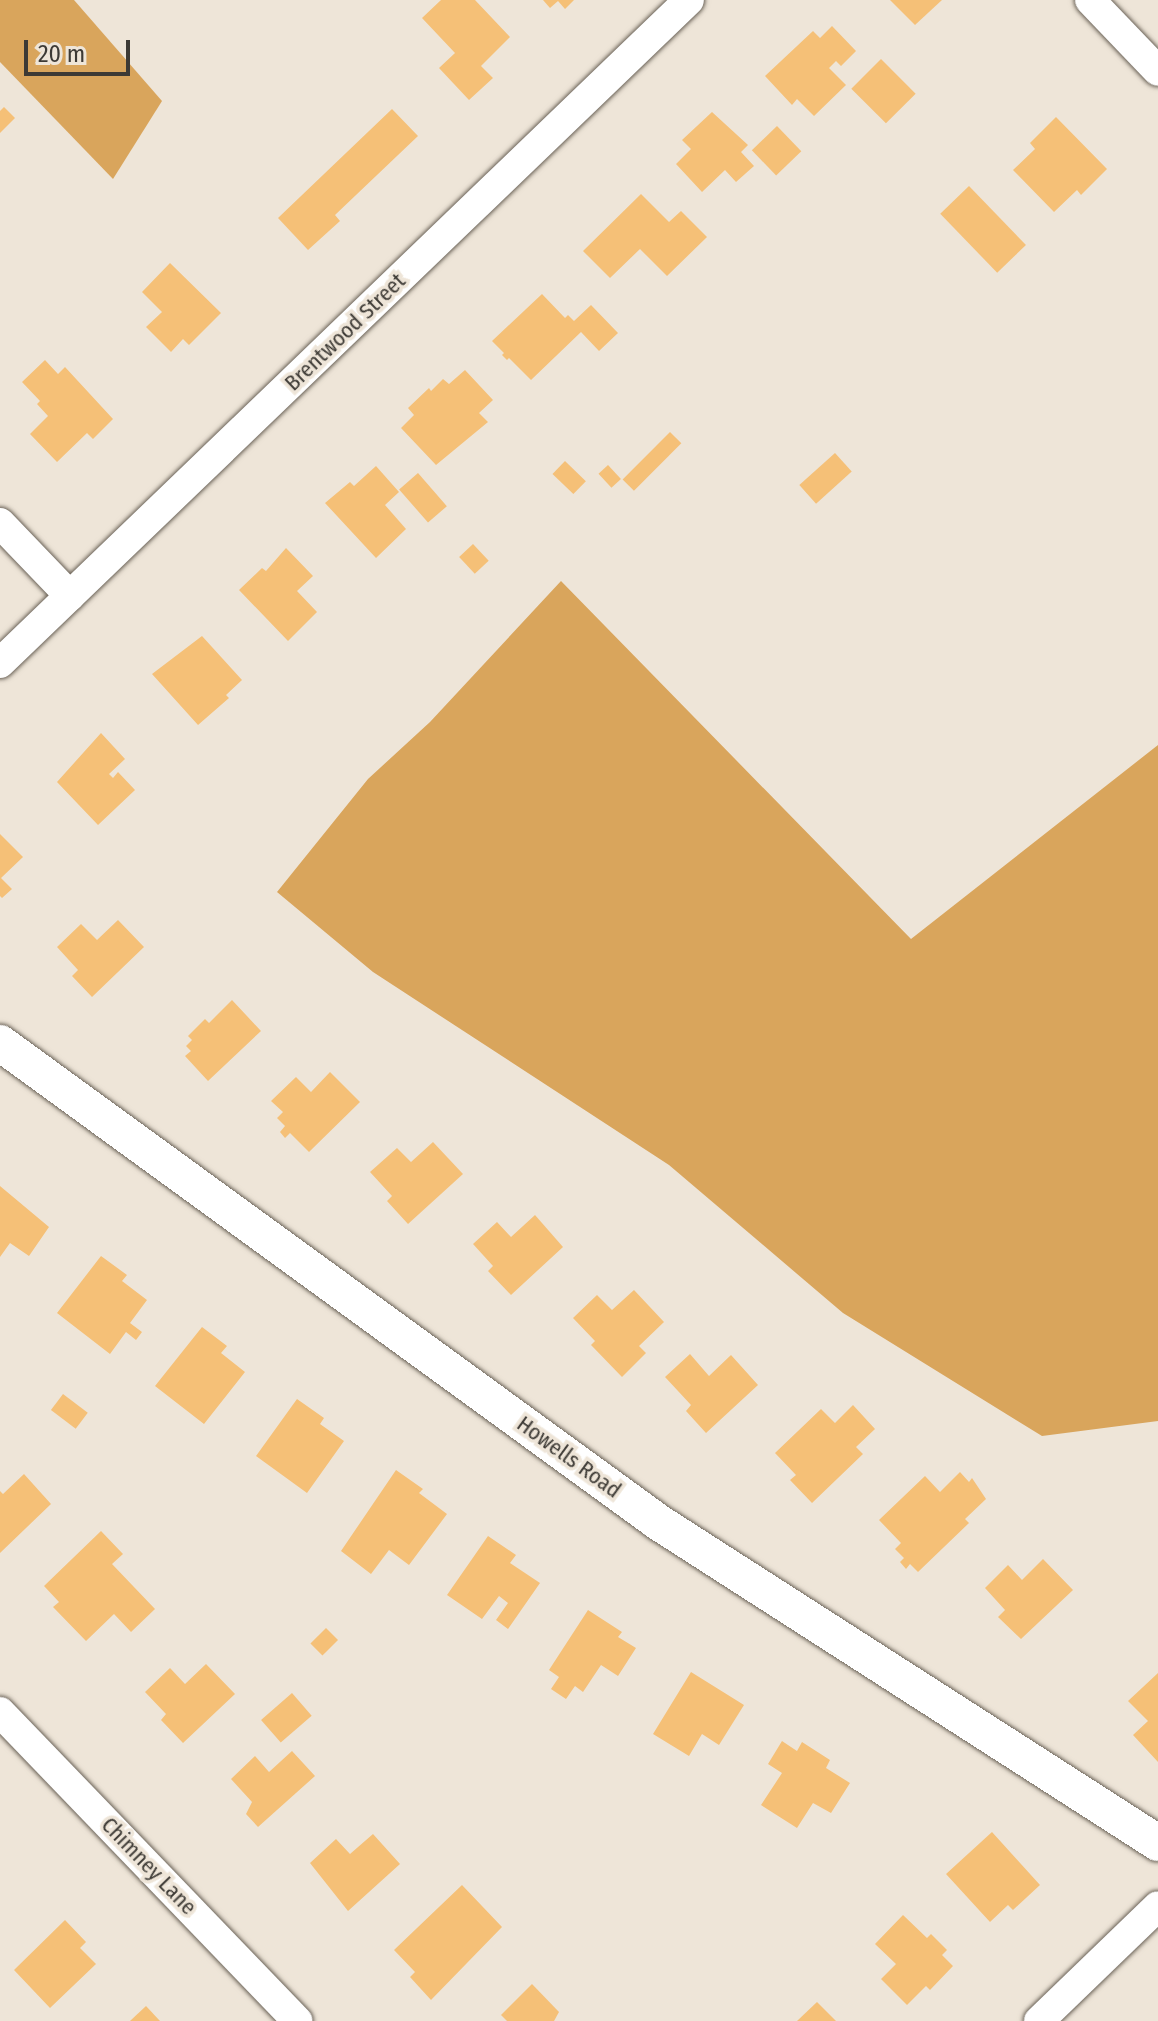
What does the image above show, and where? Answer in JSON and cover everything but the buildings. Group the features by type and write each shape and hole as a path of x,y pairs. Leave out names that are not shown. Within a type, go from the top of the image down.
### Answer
{"street":[{"name":"Brentwood Street","path":"0,663 689,0"},
{"path":"1090,0 1158,71"},
{"path":"0,523 70,596"},
{"name":"Howells Road","path":"0,1043 658,1522 1158,1843"},
{"name":"Chimney Lane","path":"0,1712 297,2021"},
{"path":"1039,2021 1158,1906"}],"shaded area":[{"path":"0,0 74,0 162,101 113,179 0,62"},
{"path":"561,581 911,939 1158,745 1158,1421 1042,1436 843,1313 669,1165 373,972 277,892 368,779 430,722"}]}
